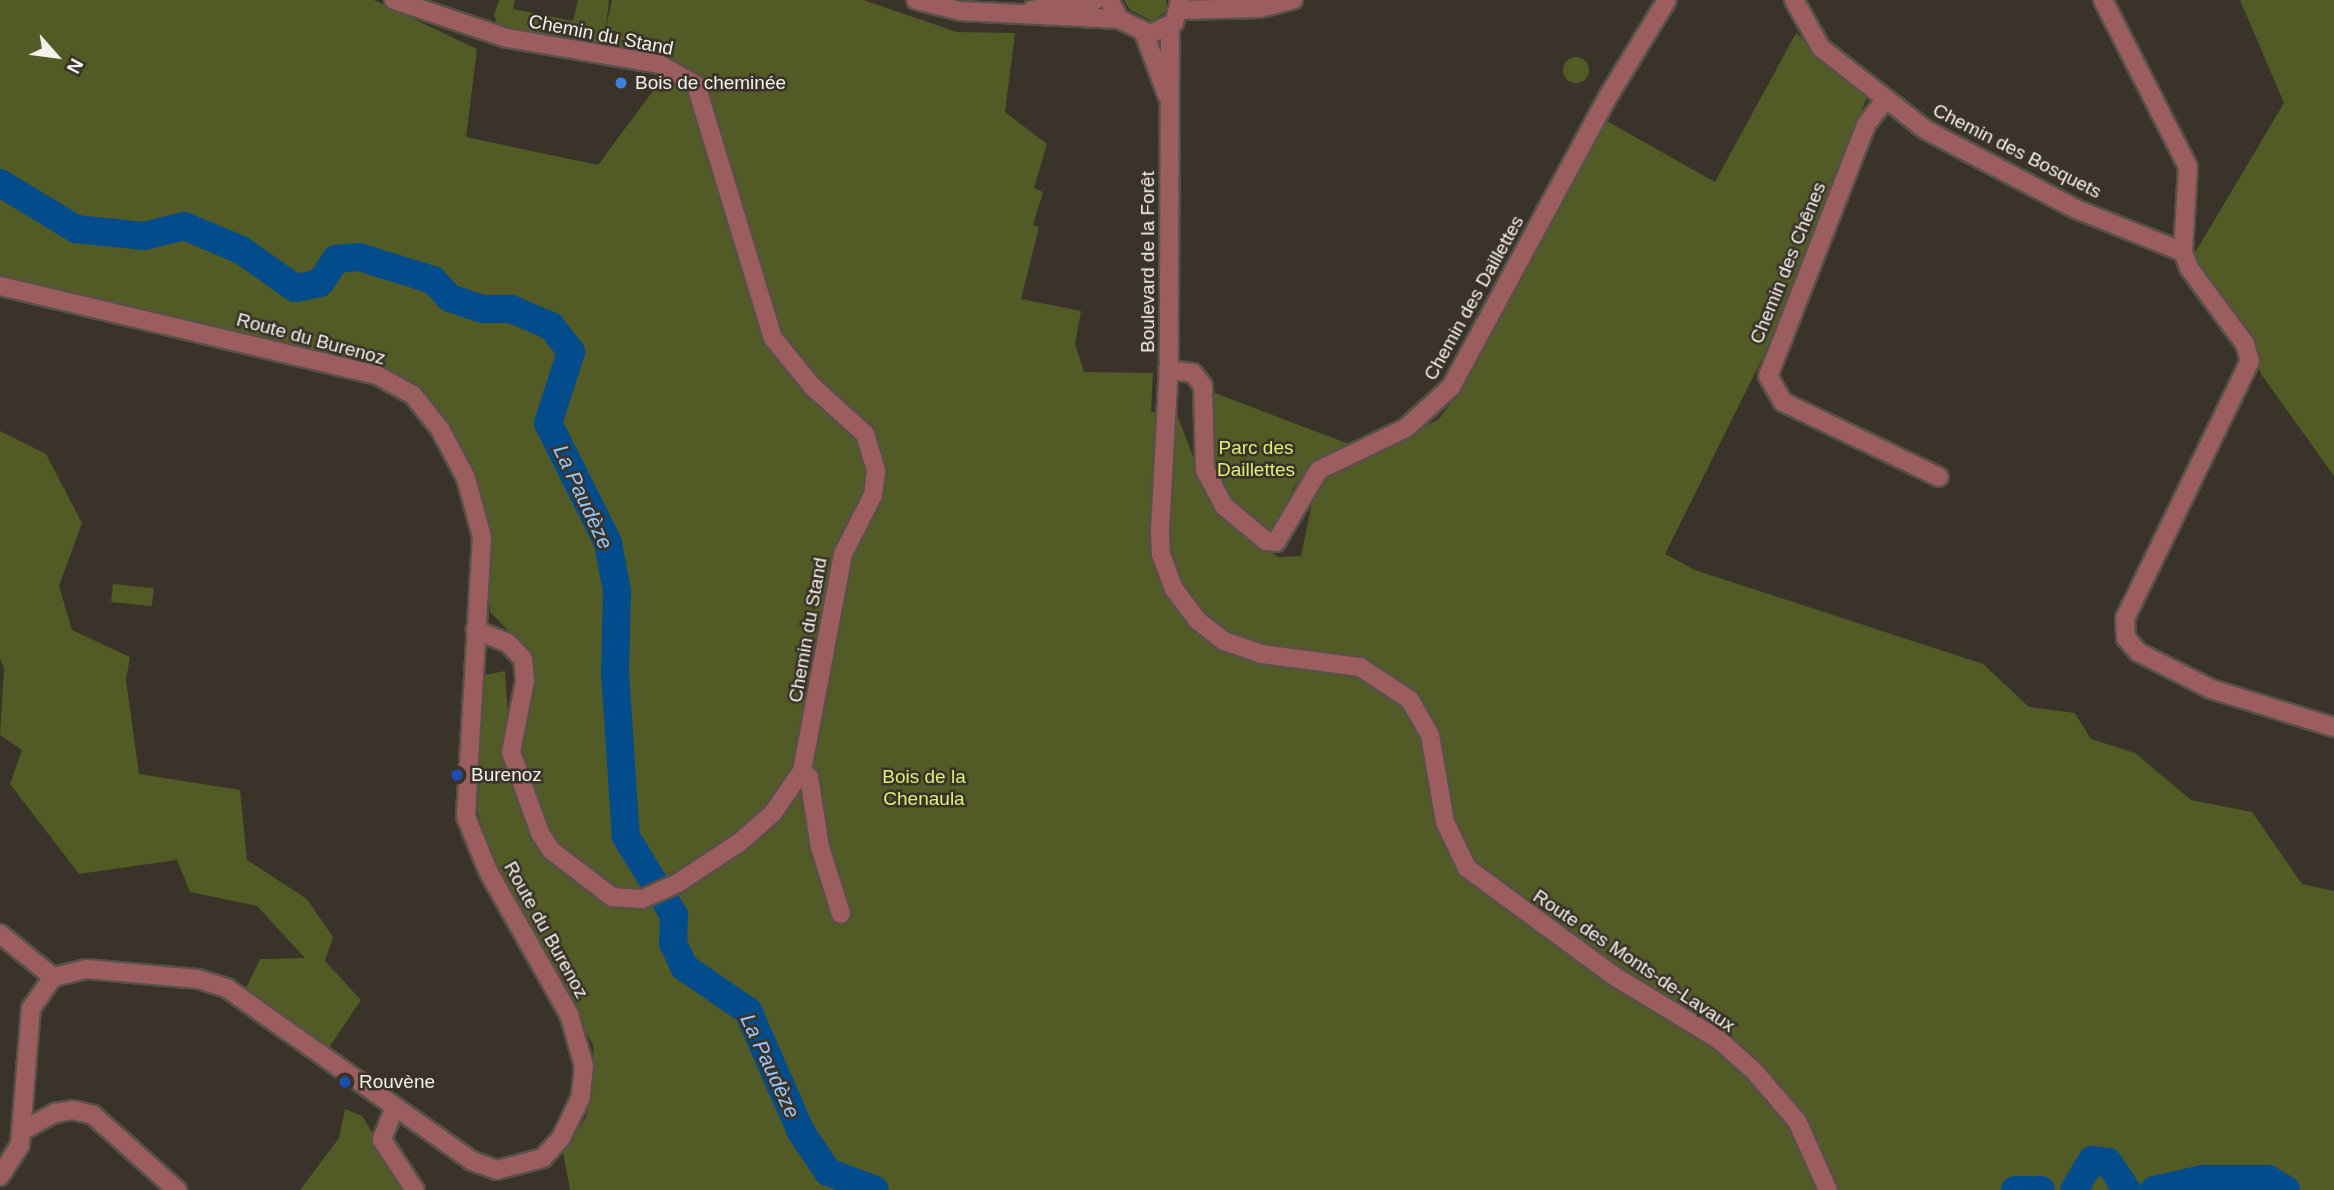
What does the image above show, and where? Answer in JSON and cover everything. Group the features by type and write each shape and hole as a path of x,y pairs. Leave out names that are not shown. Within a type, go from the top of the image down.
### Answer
{"street":[{"name":"Chemin du Stand","path":"394,0 507,38 659,64 695,85 773,338 812,386 865,434 876,471 873,495 843,554 802,771 773,813 678,883 642,899 612,897 551,850 540,833 511,752 526,681 523,659 508,643 476,630"},
{"path":"916,0 960,11 1119,19 1144,33 1170,28 1180,5 1247,9 1293,0"},
{"path":"1015,14 1070,2 1095,0"},
{"path":"1109,0 1119,19"},
{"name":"Chemin des Daillettes","path":"1168,370 1193,373 1203,386 1204,462 1224,506 1266,541 1276,542 1319,470 1406,428 1428,414 1451,387 1609,95 1667,0"},
{"name":"Chemin des Bosquets","path":"1794,0 1810,36 1926,130 2076,209 2183,252"},
{"path":"2104,0 2188,167 2183,252 2189,268 2245,344 2250,361 2126,618 2126,638 2138,652 2211,689 2334,727"},
{"name":"Boulevard de la Forêt","path":"1163,429 1168,370 1167,95 1170,28"},
{"name":"Boulevard de la Forêt","path":"1144,33 1167,95"},
{"name":"Chemin des Chênes","path":"1886,99 1866,125 1768,376 1783,402 1939,477"},
{"name":"Route du Burenoz","path":"0,286 377,375 413,395 440,429 477,508 482,537 466,817 488,871 569,1014 584,1066 581,1097 572,1121 543,1158 497,1170 472,1161 227,988 198,979 86,969 53,976"},
{"name":"Route des Monts-de-Lavaux","path":"1163,429 1161,554 1183,605 1208,630 1238,647 1360,667 1410,700 1430,736 1451,842 1479,879 1562,940 1718,1039 1754,1071 1797,1121 1828,1190"},
{"path":"802,771 809,777 820,847 841,914"},
{"path":"0,934 53,976 31,1008 22,1131 4,1165"},
{"path":"395,1107 382,1140 415,1190"},
{"path":"22,1131 55,1113 73,1110 93,1115 177,1190"}],"green space":[{"name":"Bois de la Chenaula","path":"0,0 374,0 477,49 466,137 598,165 675,61 518,34 498,26 494,15 499,0 515,0 513,9 573,21 578,0 609,0 606,27 612,0 863,0 957,32 1015,33 1005,112 1047,144 1034,188 1043,192 1033,225 1039,227 1021,299 1081,311 1075,344 1084,372 1153,373 1151,412 1177,414 1212,507 1278,557 1301,556 1313,498 1327,476 1439,419 1461,389 1605,120 1715,182 1796,33 1869,92 1771,341 1665,554 1695,570 1983,664 2029,707 2075,713 2091,739 2135,753 2191,800 2252,812 2302,884 2334,891 2334,1190 570,1190 563,1152 586,1117 594,1082 593,1045 486,845 473,792 480,676 505,671 508,714 525,715 535,668 530,653 490,612 483,500 451,431 410,383 382,368 0,281"},
{"path":"1124,0 1166,0 1167,11 1152,21 1130,10"},
{"path":"2240,0 2334,0 2334,476 2261,374 2250,343 2193,256 2284,103"},
{"path":"1576,57 1585,61 1589,70 1585,79 1576,83 1567,79 1563,70 1567,61"},
{"name":"Parc des Daillettes","path":"1212,392 1349,444 1312,465 1293,488 1275,537 1248,524 1218,486 1207,447"},
{"path":"0,431 46,454 82,523 59,586 72,630 130,657 126,680 139,774 240,790 247,860 307,899 333,937 325,961 361,1000 326,1052 246,988 260,959 305,958 257,906 190,892 177,860 79,874 10,784 22,750 0,735 4,668 0,659"},
{"path":"113,584 154,588 152,606 111,602"},
{"path":"345,1109 362,1116 407,1190 300,1190 339,1138"}],"waterway":[{"name":"La Paudèze","path":"0,183 76,229 144,236 184,226 241,250 295,288 320,283 336,259 359,257 433,280 450,298 482,309 511,309 551,326 571,352 548,423 608,543 617,591 615,673 626,837 674,915 673,943 684,967 748,1011 801,1132 828,1172 875,1190"},
{"path":"2074,1190 2092,1160 2108,1162 2127,1190"},
{"path":"2154,1190 2202,1179 2268,1179 2286,1190"},
{"path":"2015,1190 2041,1190"}],"place":[{"name":"Bois de cheminée","path":"621,83"},
{"name":"Burenoz","path":"457,775"},
{"name":"Rouvène","path":"345,1082"}]}
